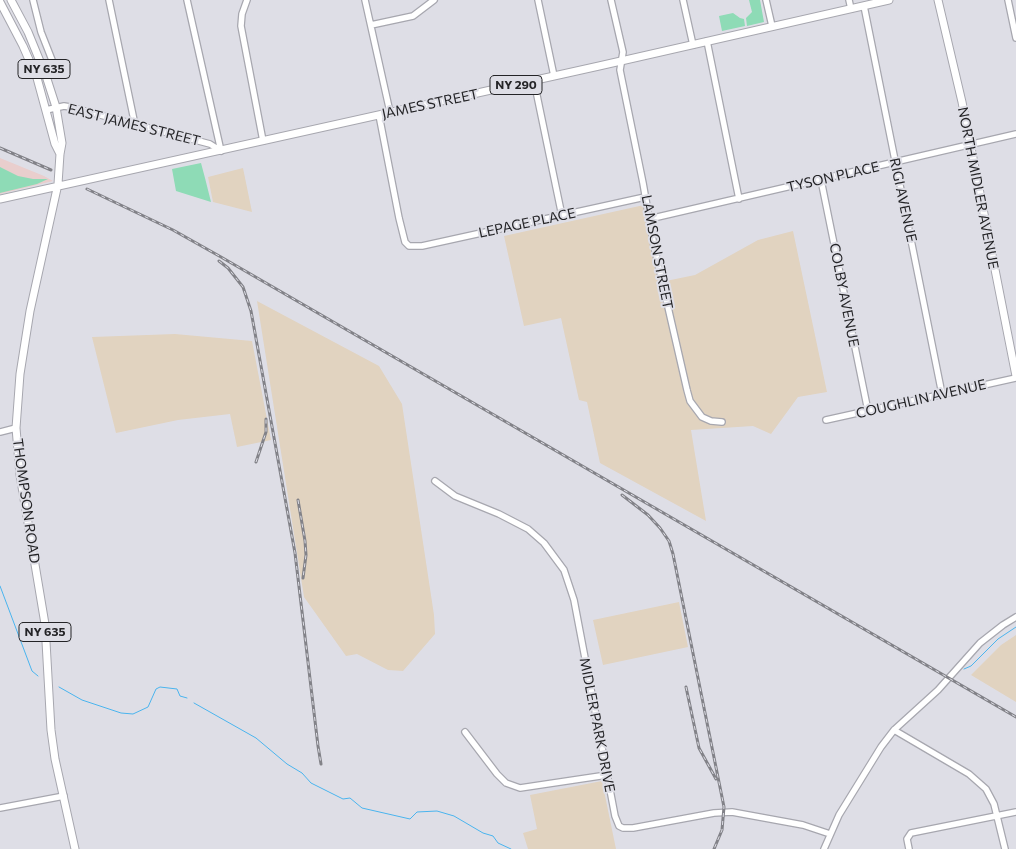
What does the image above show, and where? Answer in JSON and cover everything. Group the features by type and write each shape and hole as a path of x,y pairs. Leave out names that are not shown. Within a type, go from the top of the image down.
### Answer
{"main road":[{"name":"THOMPSON ROAD","path":"11,0 41,61 56,107 62,143 60,174 30,311 20,374 16,428 20,475 45,624 51,730 55,759 75,849"},
{"name":"JAMES STREET","path":"0,199 889,0"},
{"name":"NORTH MIDLER AVENUE","path":"938,0 970,145 1016,377"},
{"name":"THOMPSON ROAD","path":"0,2 37,78 55,144 60,154"}],"street":[{"path":"33,0 41,32 52,60"},
{"path":"109,0 135,125"},
{"path":"187,0 220,150"},
{"path":"246,0 241,26 264,141"},
{"path":"365,0 390,112"},
{"path":"371,25 413,16 434,0"},
{"path":"538,0 554,76"},
{"name":"LAMSON STREET","path":"611,0 623,52 620,70 654,246 690,401 702,417 711,421 722,422"},
{"path":"683,0 693,45"},
{"path":"766,0 772,26"},
{"path":"849,0 851,9"},
{"path":"1008,0 1016,38"},
{"name":"RIGI AVENUE","path":"864,6 942,394"},
{"path":"707,41 739,199"},
{"path":"534,81 562,216"},
{"name":"EAST JAMES STREET","path":"46,110 64,106 210,144 220,150"},
{"name":"LEPAGE PLACE","path":"379,115 399,218 405,242 409,246 422,246 645,196"},
{"name":"TYSON PLACE","path":"649,219 1016,134"},
{"name":"COLBY AVENUE","path":"821,180 868,411"},
{"name":"COUGHLIN AVENUE","path":"826,420 1016,377"},
{"path":"0,432 16,428"},
{"name":"MIDLER PARK DRIVE","path":"435,481 455,496 499,514 528,529 544,543 568,577 616,821 623,828 633,828 714,813 732,812 803,825 830,834"},
{"path":"824,849 839,815 865,772 894,730 938,690 980,643 1016,617"},
{"path":"894,730 977,780 990,794 998,816 1005,849"},
{"path":"465,732 497,774 506,783 520,788 607,775"},
{"path":"0,808 64,796"},
{"path":"909,849 908,837 911,833 1016,812"}],"shaded area":[{"path":"0,158 44,176 53,181 0,194"},
{"path":"243,168 252,212 213,202 208,177"},
{"path":"644,205 661,282 695,275 758,240 793,231 827,392 798,397 771,434 753,426 691,430 706,521 600,463 587,402 579,400 561,318 524,326 504,236"},
{"path":"257,301 379,366 402,404 434,615 435,634 403,671 388,670 357,654 346,656 304,597"},
{"path":"175,334 252,341 271,440 237,447 230,414 178,420 116,433 92,337"},
{"path":"679,602 688,647 603,665 593,620"},
{"path":"1016,635 1016,702 971,675 1001,645"},
{"path":"602,781 616,849 528,849 523,833 537,829 530,795"}],"green space":[{"path":"749,0 760,0 764,22 747,26 746,18 752,12"},
{"path":"733,13 744,19 745,26 722,31 719,16"},
{"path":"201,163 211,202 176,191 172,169"},
{"path":"0,167 18,176 48,179 37,184 0,193"}],"waterway":[{"path":"0,586 32,671 38,676"},
{"path":"964,669 971,666 998,639 1016,627"},
{"path":"59,687 82,700 121,713 133,714 148,707 156,689 160,687 177,689 180,696 187,698"},
{"path":"194,703 256,738 287,764 302,773 311,783 343,799 350,798 362,808 410,819 417,812 437,811 454,816 483,833 493,836 498,843 511,849"}],"railway":[{"path":"0,148 51,170"},
{"path":"87,189 173,230 221,257 1016,717"},
{"path":"219,261 228,268 243,287 251,311 295,553 321,764"},
{"path":"256,462 266,432 266,419"},
{"path":"622,495 648,515 660,528 669,541 673,554 724,807 722,830 714,849"},
{"path":"298,500 306,555 303,578"},
{"path":"686,687 699,748 716,779"}]}
